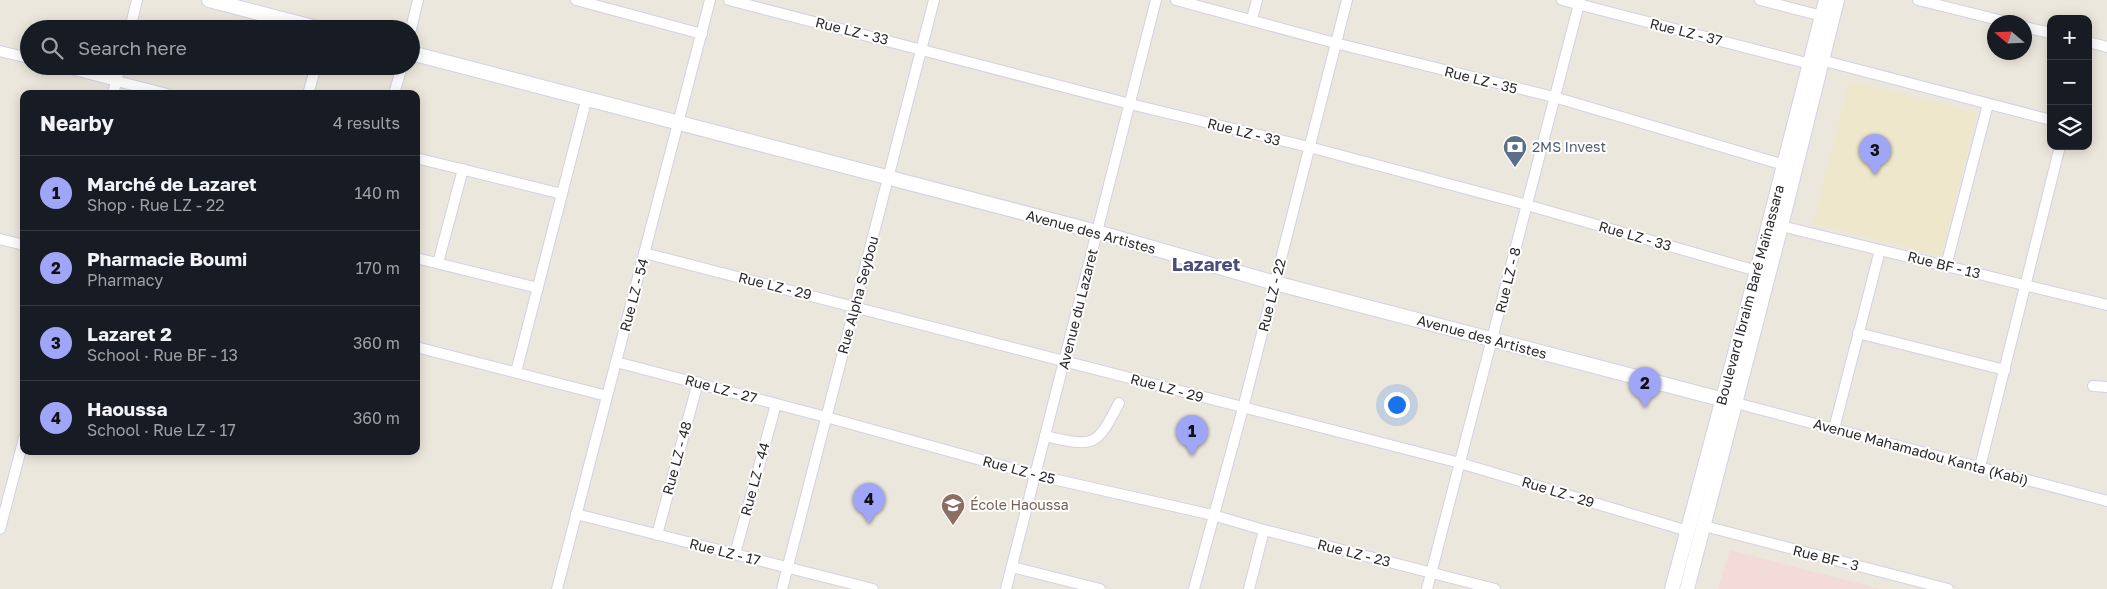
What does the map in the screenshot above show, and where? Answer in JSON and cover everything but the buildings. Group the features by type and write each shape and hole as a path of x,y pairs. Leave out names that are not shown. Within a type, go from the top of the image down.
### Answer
{"street":[{"path":"132,20 137,0"},
{"path":"210,0 287,20"},
{"path":"413,20 418,0"},
{"path":"576,0 610,4 702,34"},
{"name":"Rue LZ - 54","path":"556,589 710,0"},
{"name":"Rue LZ - 33","path":"729,0 1130,104 1309,147 1527,205 1757,270"},
{"name":"Rue Alpha Seybou","path":"782,589 934,0"},
{"name":"Avenue du Lazaret","path":"1006,589 1156,0"},
{"name":"Rue LZ - 35","path":"1176,0 1335,43 1554,97 1784,165"},
{"path":"1252,19 1257,0"},
{"name":"Rue LZ - 22","path":"1194,589 1243,408 1347,0"},
{"name":"Rue LZ - 37","path":"1562,0 1579,2 2047,119"},
{"path":"1760,0 1822,16"},
{"name":"Boulevard Ibraim Baré Maïnassara","path":"1672,589 1781,226 1816,62 1826,0"},
{"name":"Boulevard Ibraim Baré Maïnassara","path":"1687,589 1704,526 1757,270 1784,165 1837,0"},
{"path":"1918,0 1945,3 1987,16"},
{"name":"Rue LZ - 8","path":"1427,589 1579,2"},
{"path":"2032,29 2047,32"},
{"path":"2092,43 2107,47"},
{"path":"0,51 20,56"},
{"name":"Avenue des Artistes","path":"420,55 587,97 678,124 1097,232 1275,283 1729,402"},
{"path":"93,75 151,90"},
{"path":"114,90 118,75"},
{"path":"309,90 313,75"},
{"path":"395,90 399,75"},
{"path":"516,372 587,97"},
{"path":"1946,266 1988,104"},
{"path":"1980,468 2059,150"},
{"path":"420,159 562,194"},
{"path":"438,263 463,170"},
{"name":"Rue BF - 13","path":"1781,226 2107,305"},
{"path":"0,239 20,244"},
{"path":"1834,429 1880,250"},
{"name":"Rue LZ - 29","path":"644,253 1460,463 1688,531"},
{"path":"420,259 538,288"},
{"path":"1858,333 2005,370"},
{"path":"420,348 607,396"},
{"name":"Rue LZ - 27","path":"616,362 826,416"},
{"name":"Rue LZ - 48","path":"657,534 698,382"},
{"path":"2093,386 2107,387"},
{"name":"Avenue Mahamadou Kanta (Kabi)","path":"1729,402 2107,501"},
{"path":"1045,436 1075,443 1088,442 1098,438 1108,425 1119,403"},
{"name":"Rue LZ - 44","path":"734,554 776,404"},
{"name":"Rue LZ - 25","path":"826,416 1036,475 1213,515"},
{"path":"0,529 4,493 20,449"},
{"name":"Rue LZ - 17","path":"576,514 873,589"},
{"name":"Rue LZ - 23","path":"1213,515 1264,530 1495,589"},
{"name":"Rue BF - 3","path":"1704,526 1948,589"},
{"path":"1249,589 1264,530"},
{"path":"1012,567 1100,589"}],"shaded area":[{"path":"1849,81 1977,113 1941,256 1813,223"},
{"path":"1730,550 1881,589 1718,589"}],"place":[{"name":"2MS Invest","path":"1515,168"},
{"name":"Lazaret 2","path":"1875,175"},
{"name":"Pharmacie Boumi","path":"1645,408"},
{"name":"Marché de Lazaret","path":"1192,456"},
{"name":"Haoussa","path":"869,524"},
{"name":"École Haoussa","path":"953,526"}],"district":[{"name":"Lazaret","path":"1206,264"}]}
